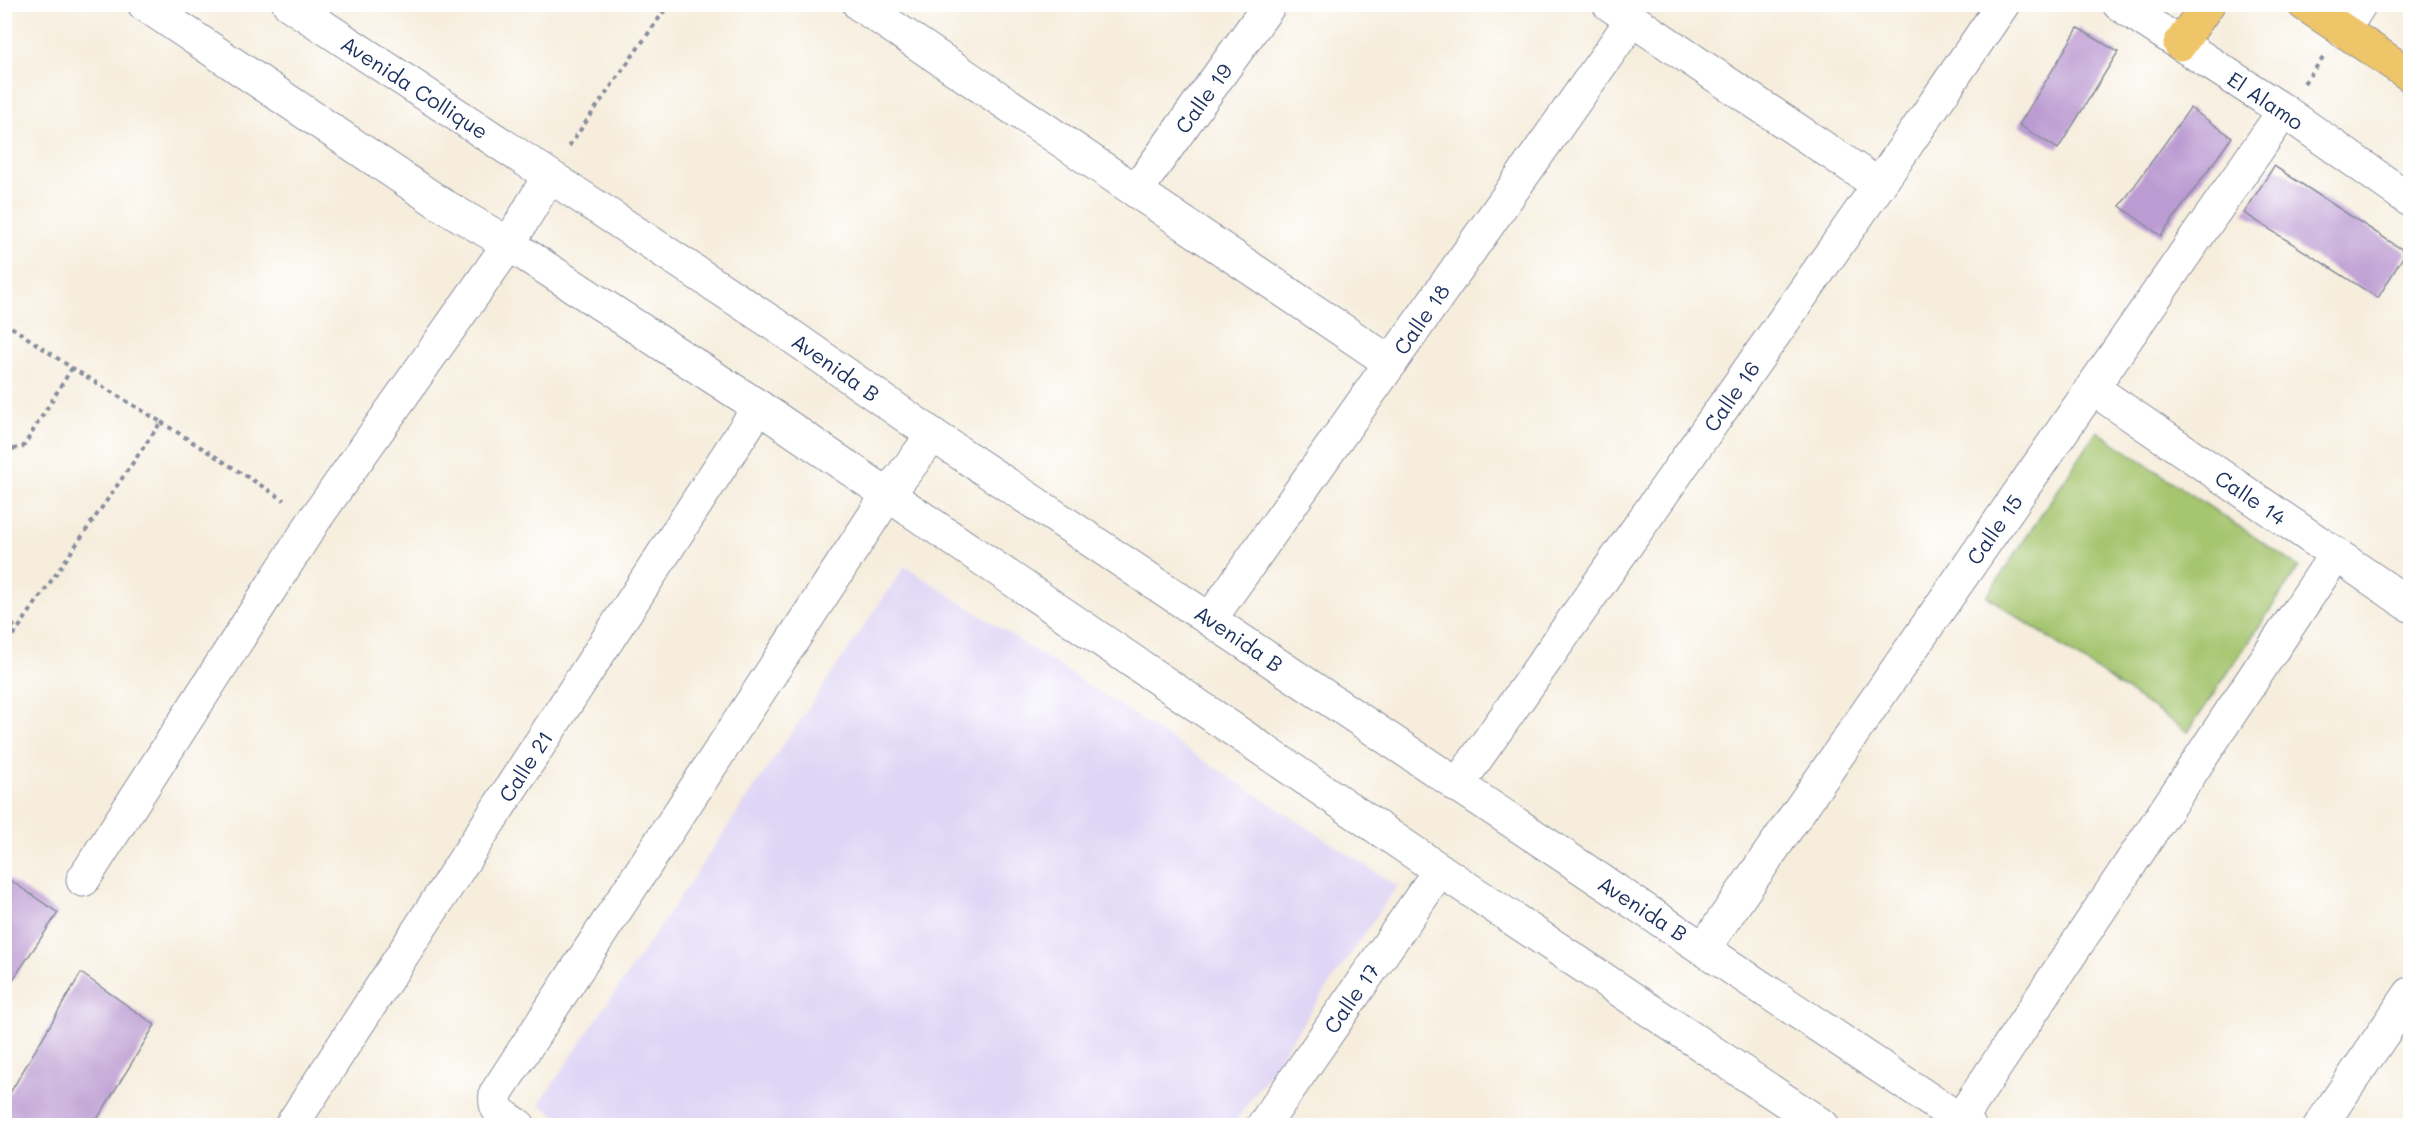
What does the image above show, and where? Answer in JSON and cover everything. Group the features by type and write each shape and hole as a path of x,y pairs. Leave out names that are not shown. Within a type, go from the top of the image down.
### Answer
{"main road":[{"path":"2180,44 2208,4"},
{"path":"2304,4 2352,18 2410,75"}],"street":[{"path":"144,4 441,204 509,244 759,407 1440,870 1822,1125"},
{"name":"Avenida Collique","path":"289,4 510,150"},
{"path":"859,4 893,14 1136,191 1390,363"},
{"name":"Calle 19","path":"1136,191 1270,4"},
{"name":"Calle 16","path":"1457,786 1879,185 2002,4"},
{"name":"El Alamo","path":"2119,4 2284,111 2410,200"},
{"path":"1620,12 1879,185"},
{"name":"Calle 18","path":"1211,618 1390,363 1620,12"},
{"name":"Calle 15","path":"1704,948 2284,111"},
{"name":"Avenida B","path":"510,150 774,324 933,435 1211,618 1457,786 1965,1123"},
{"path":"83,879 315,519 509,244 549,176"},
{"name":"Calle 14","path":"2092,388 2410,605"},
{"name":"Calle 21","path":"291,1125 759,407"},
{"path":"519,1125 499,1112 494,1104 496,1093 887,496 933,435"},
{"path":"1965,1123 2336,554"},
{"name":"Calle 17","path":"1275,1121 1440,870"},
{"path":"2320,1125 2410,994"}],"path":[{"path":"549,176 669,4"},
{"path":"2284,111 2352,18"},
{"path":"4,322 72,368 315,519"},
{"path":"4,451 23,447 72,368"},
{"path":"4,649 160,422"},
{"path":"4,619 18,629"}],"shaded area":[{"path":"905,566 1397,886 1233,1125 571,1125 539,1104"}],"green space":[{"path":"2097,431 2299,567 2188,732 1987,596"}],"building":[{"path":"2078,28 2118,52 2058,149 2019,125"},
{"path":"2190,108 2232,137 2161,236 2120,206"},
{"path":"2274,166 2406,252 2378,298 2244,213"},
{"path":"4,876 58,913 12,981 4,976"},
{"path":"81,973 155,1025 93,1126 4,1126 4,1103"}]}
